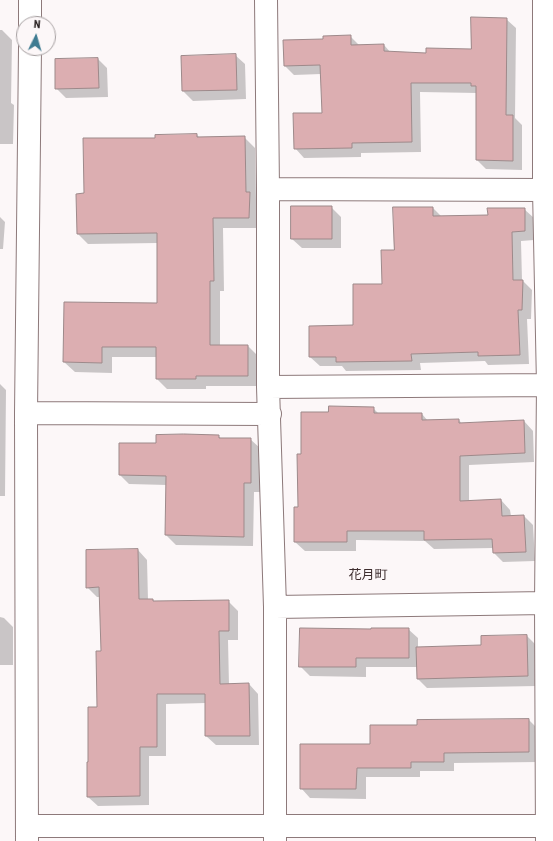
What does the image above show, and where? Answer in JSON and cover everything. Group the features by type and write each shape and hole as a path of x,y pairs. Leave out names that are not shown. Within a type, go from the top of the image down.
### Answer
{"street":[{"path":"30,0 30,16"},
{"path":"266,0 268,387 275,607 275,833"},
{"path":"30,56 26,413 27,833 547,833 546,603 548,385 544,190 544,0"},
{"path":"268,189 544,190"},
{"path":"268,387 548,385"},
{"path":"26,413 270,414"},
{"path":"275,607 546,603"}],"building":[{"path":"471,17 507,18 506,115 513,115 513,161 476,160 476,86 471,86 471,83 411,83 412,142 352,143 352,148 294,149 293,113 322,113 320,65 284,66 283,40 323,39 323,36 351,35 351,45 384,44 384,51 426,53 426,48 471,49"},
{"path":"236,54 237,90 182,91 181,56"},
{"path":"98,58 99,88 55,89 55,59"},
{"path":"197,134 197,137 245,136 246,192 250,192 249,218 213,218 214,281 210,281 210,345 248,345 248,376 196,376 196,379 156,379 156,347 102,347 102,363 63,362 64,302 157,303 157,233 77,234 76,194 84,193 83,138 155,138 155,135"},
{"path":"291,206 332,206 332,239 291,239"},
{"path":"393,207 433,207 433,216 488,215 487,208 525,208 525,231 512,232 513,280 523,280 522,310 518,310 520,355 478,356 478,352 411,354 412,361 336,362 336,357 309,357 309,326 353,325 353,284 382,284 381,250 394,250"},
{"path":"329,406 374,407 374,413 422,413 422,420 459,419 459,423 524,420 525,453 460,456 460,501 501,499 502,516 524,515 526,552 493,553 492,539 424,540 424,531 347,531 347,542 294,542 294,507 298,507 297,454 301,454 301,412 328,412"},
{"path":"156,435 219,435 219,438 251,438 251,483 244,483 244,537 165,535 166,476 119,475 119,443 156,443"},
{"path":"138,549 139,599 153,599 153,601 229,600 229,631 219,631 220,684 249,683 250,736 205,736 205,694 157,694 157,747 140,747 140,796 87,797 88,707 97,707 96,651 101,651 99,587 86,588 86,550"},
{"path":"300,628 409,628 409,658 356,658 356,667 299,667"},
{"path":"527,635 528,676 417,679 416,647 481,645 481,636"},
{"path":"529,719 529,752 444,753 444,762 411,762 411,768 357,768 356,789 300,789 300,744 370,744 370,725 417,725 417,720"}],"district":[{"name":"花月町","path":"368,576"}]}
